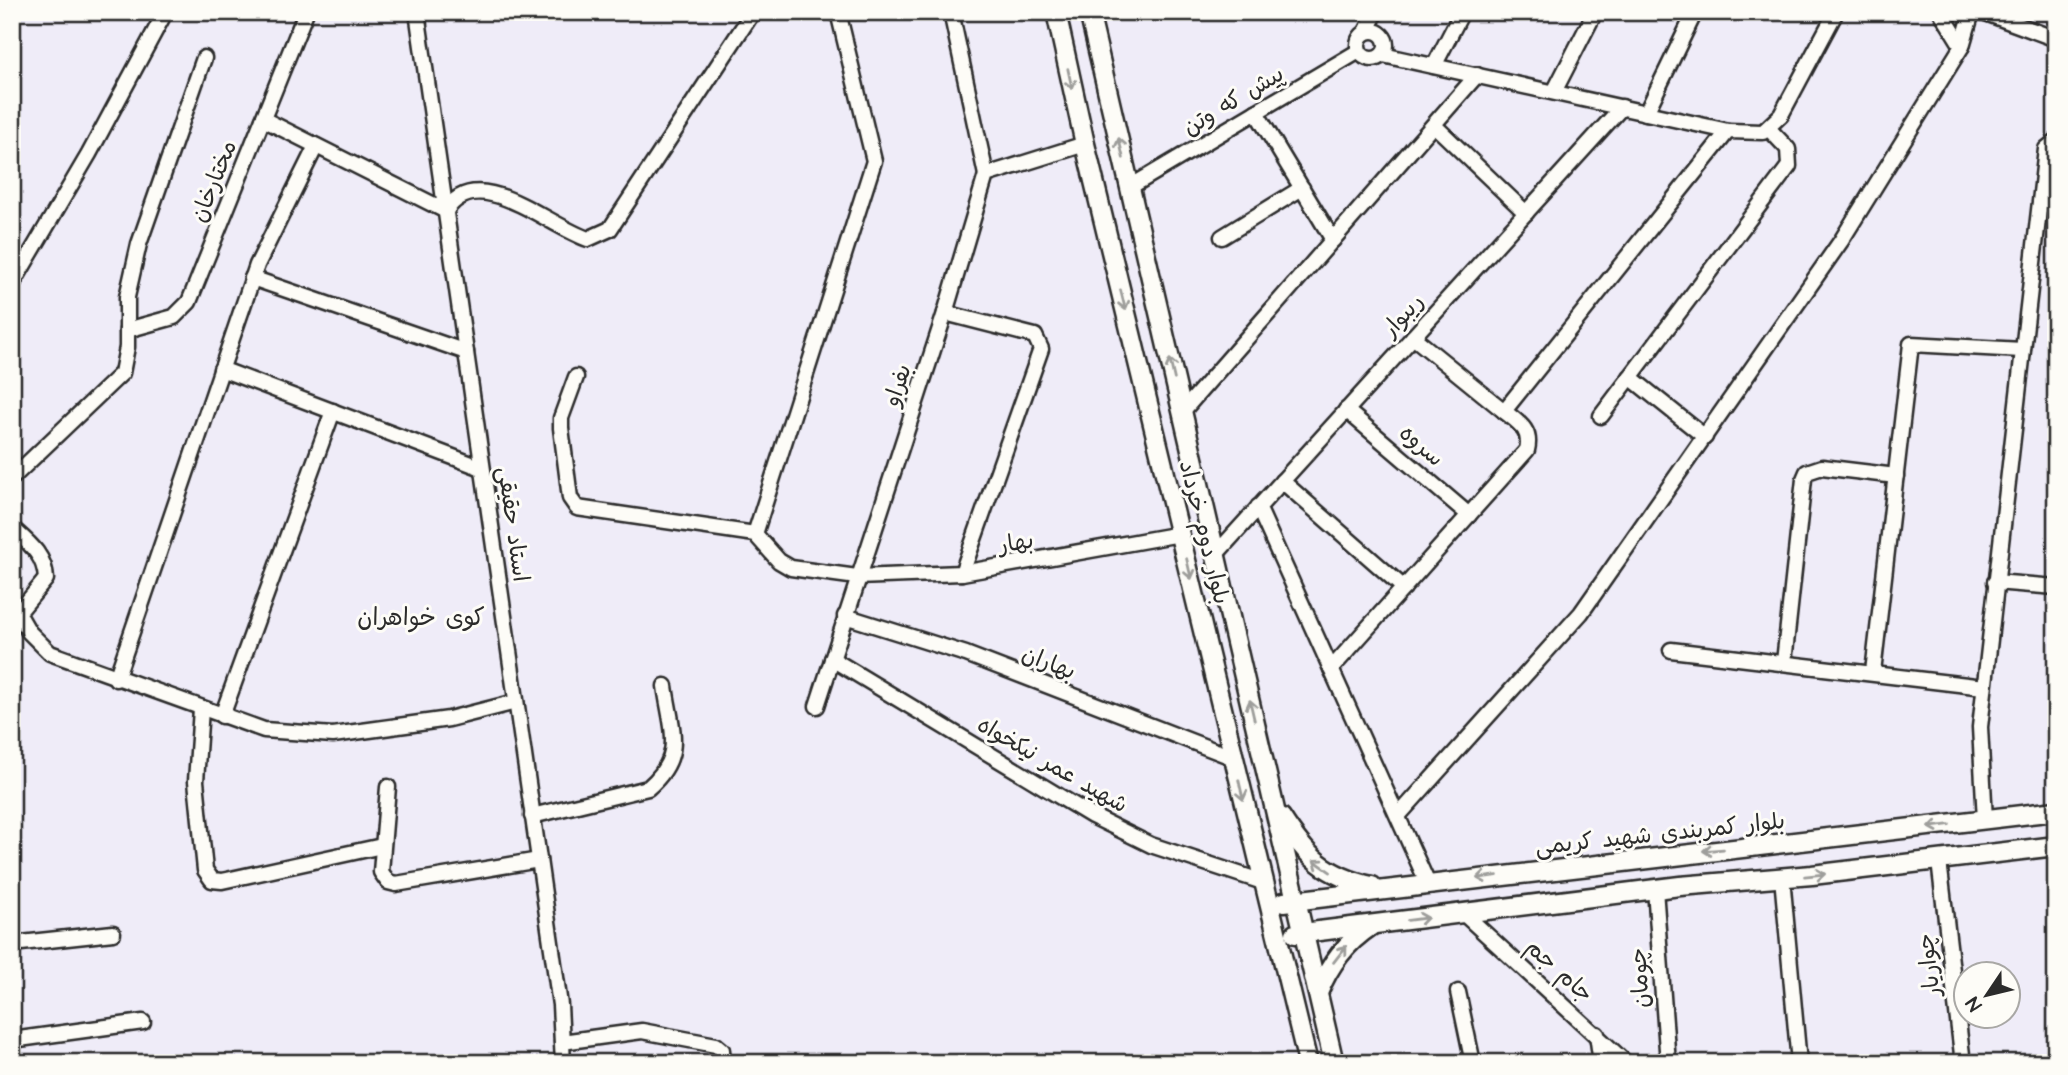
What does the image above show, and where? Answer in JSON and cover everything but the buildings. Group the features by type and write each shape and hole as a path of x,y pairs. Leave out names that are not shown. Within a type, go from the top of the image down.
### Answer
{"street":[{"name":"مختارخان","path":"127,330 174,317 189,302 306,12"},
{"name":"استاد حقیقی","path":"417,12 539,860 559,1005 563,1063"},
{"path":"263,119 446,211 454,198 465,192 481,190 506,198 573,234 588,239 601,236 610,229 753,12"},
{"path":"576,376 561,418 561,428 570,498 577,508 755,534 874,161 838,12"},
{"path":"951,12 986,176 1085,144"},
{"name":"بلوار دوم خرداد","path":"1056,12 1085,144 1308,1063"},
{"name":"بلوار دوم خرداد","path":"1089,12 1334,1063"},
{"path":"1434,66 1462,12"},
{"path":"1554,92 1595,12"},
{"path":"1646,113 1695,12"},
{"path":"1383,55 1386,44 1370,19 1358,40 1359,51 1367,59 1383,55 1748,134 1768,128 1781,115 1836,12"},
{"path":"1941,12 1962,46"},
{"path":"1398,816 1581,612 1841,240 1962,46 1972,12"},
{"path":"1983,12 2056,39"},
{"path":"12,285 89,154 162,18"},
{"name":"پیش که وتن","path":"1130,187 1359,51"},
{"path":"12,478 122,373 127,330 127,297 139,244 204,58"},
{"path":"1182,412 1478,75"},
{"name":"ریبوار","path":"1216,554 1622,107"},
{"path":"1256,112 1333,240"},
{"path":"1434,125 1526,213"},
{"path":"1601,416 1789,166 1788,149 1768,128"},
{"path":"1504,411 1728,131"},
{"path":"1985,820 1980,727 1984,687 2046,149 2052,141 2056,141"},
{"path":"117,679 252,278 316,146"},
{"name":"بفراو","path":"817,706 945,313 986,176"},
{"path":"1222,236 1302,188"},
{"path":"252,278 466,352"},
{"path":"945,313 1035,336 1041,349 962,573"},
{"path":"1332,669 1527,450 1530,438 1528,431 1413,337"},
{"path":"1873,672 1911,344 2022,350"},
{"path":"221,369 482,468"},
{"path":"1630,377 1705,437"},
{"name":"سروه","path":"1346,410 1469,515"},
{"path":"222,716 333,411"},
{"path":"1784,662 1807,471 1822,467 1896,476"},
{"path":"1282,481 1404,588"},
{"path":"1258,507 1429,884"},
{"path":"12,528 40,554 45,567 46,579 18,613 20,620 50,653 201,709 264,730 333,735 449,719 516,702"},
{"name":"بهار","path":"755,534 779,561 791,568 857,577 962,573 1180,534"},
{"path":"1996,582 2056,587"},
{"name":"بهاران","path":"845,616 966,654 1234,758"},
{"path":"1671,650 1984,687"},
{"name":"شهید عمر نیکخواه","path":"832,659 1092,816 1151,845 1263,882"},
{"path":"532,816 648,788 661,777 670,765 674,747 664,686"},
{"path":"201,709 196,781 205,870 212,880 222,881 382,846"},
{"path":"388,787 381,872 387,882 397,884 539,860"},
{"path":"1274,807 1296,840 1319,864 1340,878 1385,889"},
{"name":"بلوار کمربندی شهید کریمی","path":"1270,903 2056,811"},
{"path":"1278,936 1655,889 1939,861 2056,846"},
{"name":"چواریار","path":"1939,861 1963,1063"},
{"path":"1782,877 1799,1063"},
{"name":"چومان","path":"1655,889 1668,1063"},
{"name":"جام جم","path":"1463,913 1626,1063"},
{"path":"1318,993 1335,959 1350,941 1374,924"},
{"path":"12,944 113,933"},
{"path":"1458,992 1473,1063"},
{"path":"12,1040 143,1022"},
{"path":"562,1042 642,1031 716,1045 722,1050 723,1063"},
{"path":"1597,1034 1601,1063"}],"district":[{"name":"کوی خواهران","path":"421,617"}]}
